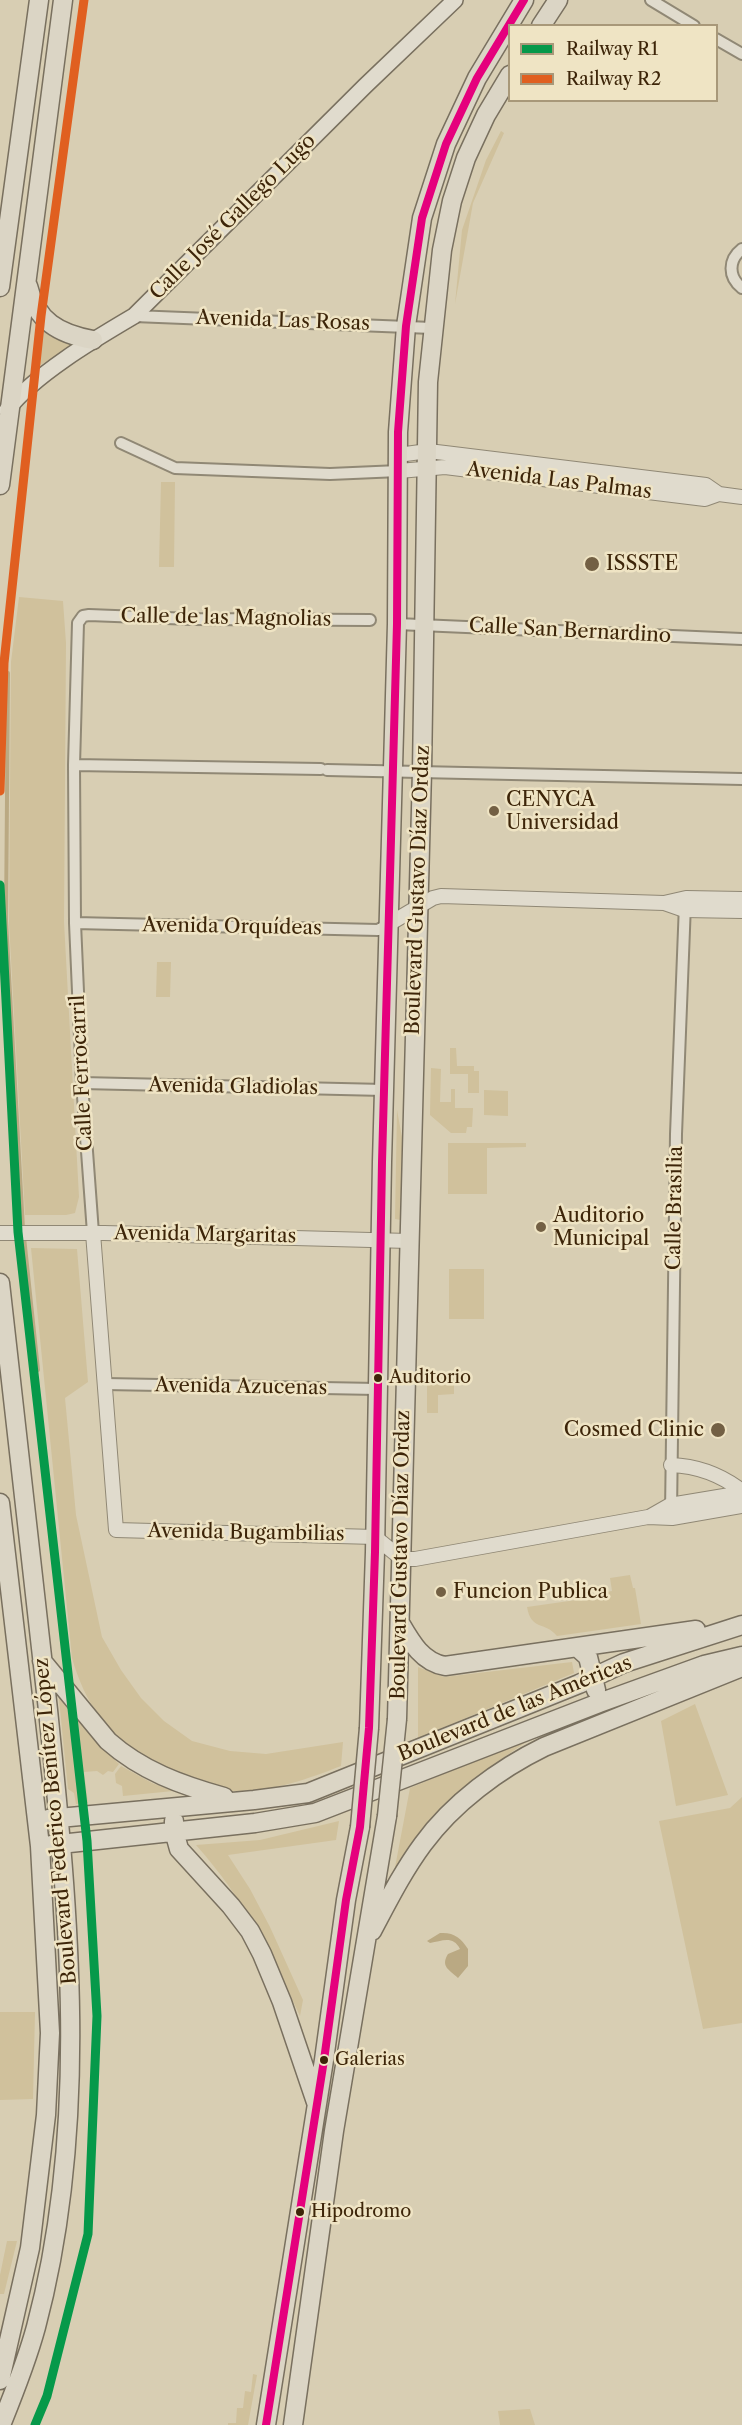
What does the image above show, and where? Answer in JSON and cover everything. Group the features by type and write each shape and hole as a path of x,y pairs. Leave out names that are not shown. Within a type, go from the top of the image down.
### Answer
{"main road":[{"path":"0,287 39,0"},
{"path":"0,485 5,413 63,0"},
{"name":"Calle José Gallego Lugo","path":"5,413 34,385 93,340 134,316 364,86 455,0"},
{"name":"Boulevard Gustavo Díaz Ordaz","path":"510,24 524,0"},
{"path":"542,24 558,0"},
{"name":"Boulevard Gustavo Díaz Ordaz","path":"266,2425 317,2103 346,1899 360,1827 369,1728 397,624 398,463 406,326 422,218 446,144 477,78 508,27"},
{"name":"Boulevard Gustavo Díaz Ordaz","path":"293,2425 334,2131 387,1816 397,1719 422,771 428,382 432,327 442,250 452,201 466,158 486,115 508,78"},
{"path":"26,276 34,307 41,316 76,337 93,340"},
{"name":"Boulevard Federico Benítez López","path":"0,1283 62,1844 70,1976 68,2113 55,2232 36,2327 1,2425"},
{"name":"Boulevard Federico Benítez López","path":"0,1503 38,1820 50,2033 46,2109 30,2248 0,2380"},
{"path":"400,1623 420,1653 432,1663 445,1666 742,1625"},
{"name":"Boulevard de las Américas","path":"38,1820 298,1795 318,1790 624,1663 742,1625"},
{"path":"579,1648 588,1658 603,1724"},
{"name":"Boulevard de las Américas","path":"40,1846 286,1819 315,1813 599,1703 704,1665 742,1656"},
{"path":"42,1661 108,1741 131,1759 144,1768 181,1784 240,1801"},
{"path":"363,1948 413,1858 448,1814 524,1757 742,1667"},
{"path":"189,1804 176,1815 174,1831 179,1849 231,1906 262,1954 282,2002 317,2103"},
{"path":"0,2354 18,2308"},
{"path":"14,2425 33,2374 38,2350 36,2327"}],"street":[{"path":"651,0 691,24"},
{"path":"718,40 742,54"},
{"path":"742,249 733,260 731,267 735,282 742,288"},
{"name":"Avenida Las Rosas","path":"134,316 432,327"},
{"path":"121,442 175,468 330,474 398,463"},
{"name":"Avenida Las Palmas","path":"398,463 428,459 445,467 705,499 719,494 742,497"},
{"name":"Calle de las Magnolias","path":"83,616 370,620"},
{"name":"Calle Ferrocarril","path":"83,616 79,619 77,628 74,765 75,923 82,1083 116,1530"},
{"name":"Calle San Bernardino","path":"397,624 742,639"},
{"path":"74,765 742,779"},
{"path":"388,924 433,898 441,896 685,904 742,911"},
{"path":"685,904 742,899"},
{"name":"Calle Brasilia","path":"671,1512 676,1134 685,904"},
{"name":"Avenida Orquídeas","path":"75,923 378,930 388,924"},
{"name":"Avenida Gladiolas","path":"82,1083 384,1090"},
{"name":"Avenida Margaritas","path":"0,1233 93,1233 409,1241"},
{"name":"Avenida Azucenas","path":"105,1384 377,1389"},
{"path":"671,1465 700,1468 727,1480 742,1492"},
{"path":"375,1537 402,1559 415,1559 648,1517 742,1492"},
{"path":"671,1512 742,1506"},
{"name":"Avenida Bugambilias","path":"116,1530 375,1537"}],"shaded area":[{"path":"501,131 504,133 473,203 455,304 462,230 486,160"},
{"path":"43,322 75,344 39,366"},
{"path":"161,482 175,482 174,567 159,567"},
{"path":"19,597 63,601 66,643 64,922 79,1197 75,1213 66,1215 25,1215 9,923 11,662"},
{"path":"157,962 171,962 170,997 156,997"},
{"path":"450,1048 456,1048 457,1066 474,1066 474,1071 479,1071 479,1093 468,1093 468,1074 450,1074"},
{"path":"431,1068 441,1069 440,1102 451,1102 451,1089 455,1089 455,1108 473,1108 472,1127 467,1127 466,1133 451,1133 430,1115"},
{"path":"484,1090 508,1091 508,1116 484,1115"},
{"path":"397,1110 403,1143 401,1220 395,1219"},
{"path":"448,1143 526,1143 526,1147 487,1148 487,1194 448,1194"},
{"path":"31,1248 77,1249 88,1382 65,1398 76,1515 102,1637 121,1670 141,1698 164,1721 192,1741 230,1751 266,1754 343,1742 341,1766 276,1787 249,1791 229,1791 216,1788 157,1767 134,1753 110,1730 91,1704 72,1658"},
{"path":"449,1269 484,1269 484,1319 449,1319"},
{"path":"427,1376 454,1376 454,1394 438,1395 438,1413 427,1413"},
{"path":"630,1575 633,1588 635,1588 641,1624 557,1636 535,1623 529,1615 527,1607 583,1599 582,1596 612,1591 610,1578"},
{"path":"572,1662 574,1673 418,1738 418,1667 444,1677"},
{"path":"58,1689 94,1740 119,1764 113,1772 108,1771 103,1775 97,1771 84,1772 88,1803 76,1804 74,1793 68,1789"},
{"path":"695,1704 728,1795 676,1806 661,1721"},
{"path":"536,1735 473,1779 444,1806 393,1878 410,1788"},
{"path":"121,1766 152,1783 173,1791 123,1796 122,1786 116,1783 115,1774"},
{"path":"742,1797 742,2023 703,2029 659,1821 730,1808"},
{"path":"339,1821 336,1840 228,1855 250,1889 270,1927 303,2000 300,2016 255,1926 228,1885 196,1845 260,1840"},
{"path":"440,1933 457,1937 468,1949 468,1966 458,1978 447,1968 445,1962 448,1954 460,1949 457,1945 451,1940 430,1943 427,1941"},
{"path":"0,2012 35,2012 33,2099 0,2100"},
{"path":"7,2241 17,2241 4,2294 0,2294 0,2275"},
{"path":"253,2374 257,2375 248,2425 228,2425 228,2423 236,2423 237,2408 243,2408 245,2391 251,2392"},
{"path":"530,2409 535,2425 500,2425 498,2411"}],"waterway":[{"path":"8,673 6,921 23,1229"},
{"path":"24,1237 38,1370"}],"rail line":[{"name":"R2","path":"0,791 4,663 41,316 84,0"},
{"name":"R1","path":"0,885 18,1232 87,1841 97,2016 88,2234 47,2396 35,2425"}],"transit line":[{"path":"510,24 524,0"},
{"path":"266,2425 324,2060 346,1900 360,1827 369,1728 397,624 398,432 406,326 422,218 446,144 477,78 508,27"}],"place":[{"name":"ISSSTE","path":"592,564"},
{"name":"CENYCA Universidad","path":"494,811"},
{"name":"Auditorio Municipal","path":"541,1227"},
{"name":"Auditorio","path":"378,1378"},
{"name":"Cosmed Clinic","path":"718,1430"},
{"name":"Funcion Publica","path":"441,1592"},
{"name":"Galerias","path":"324,2060"},
{"name":"Hipodromo","path":"300,2212"}]}
